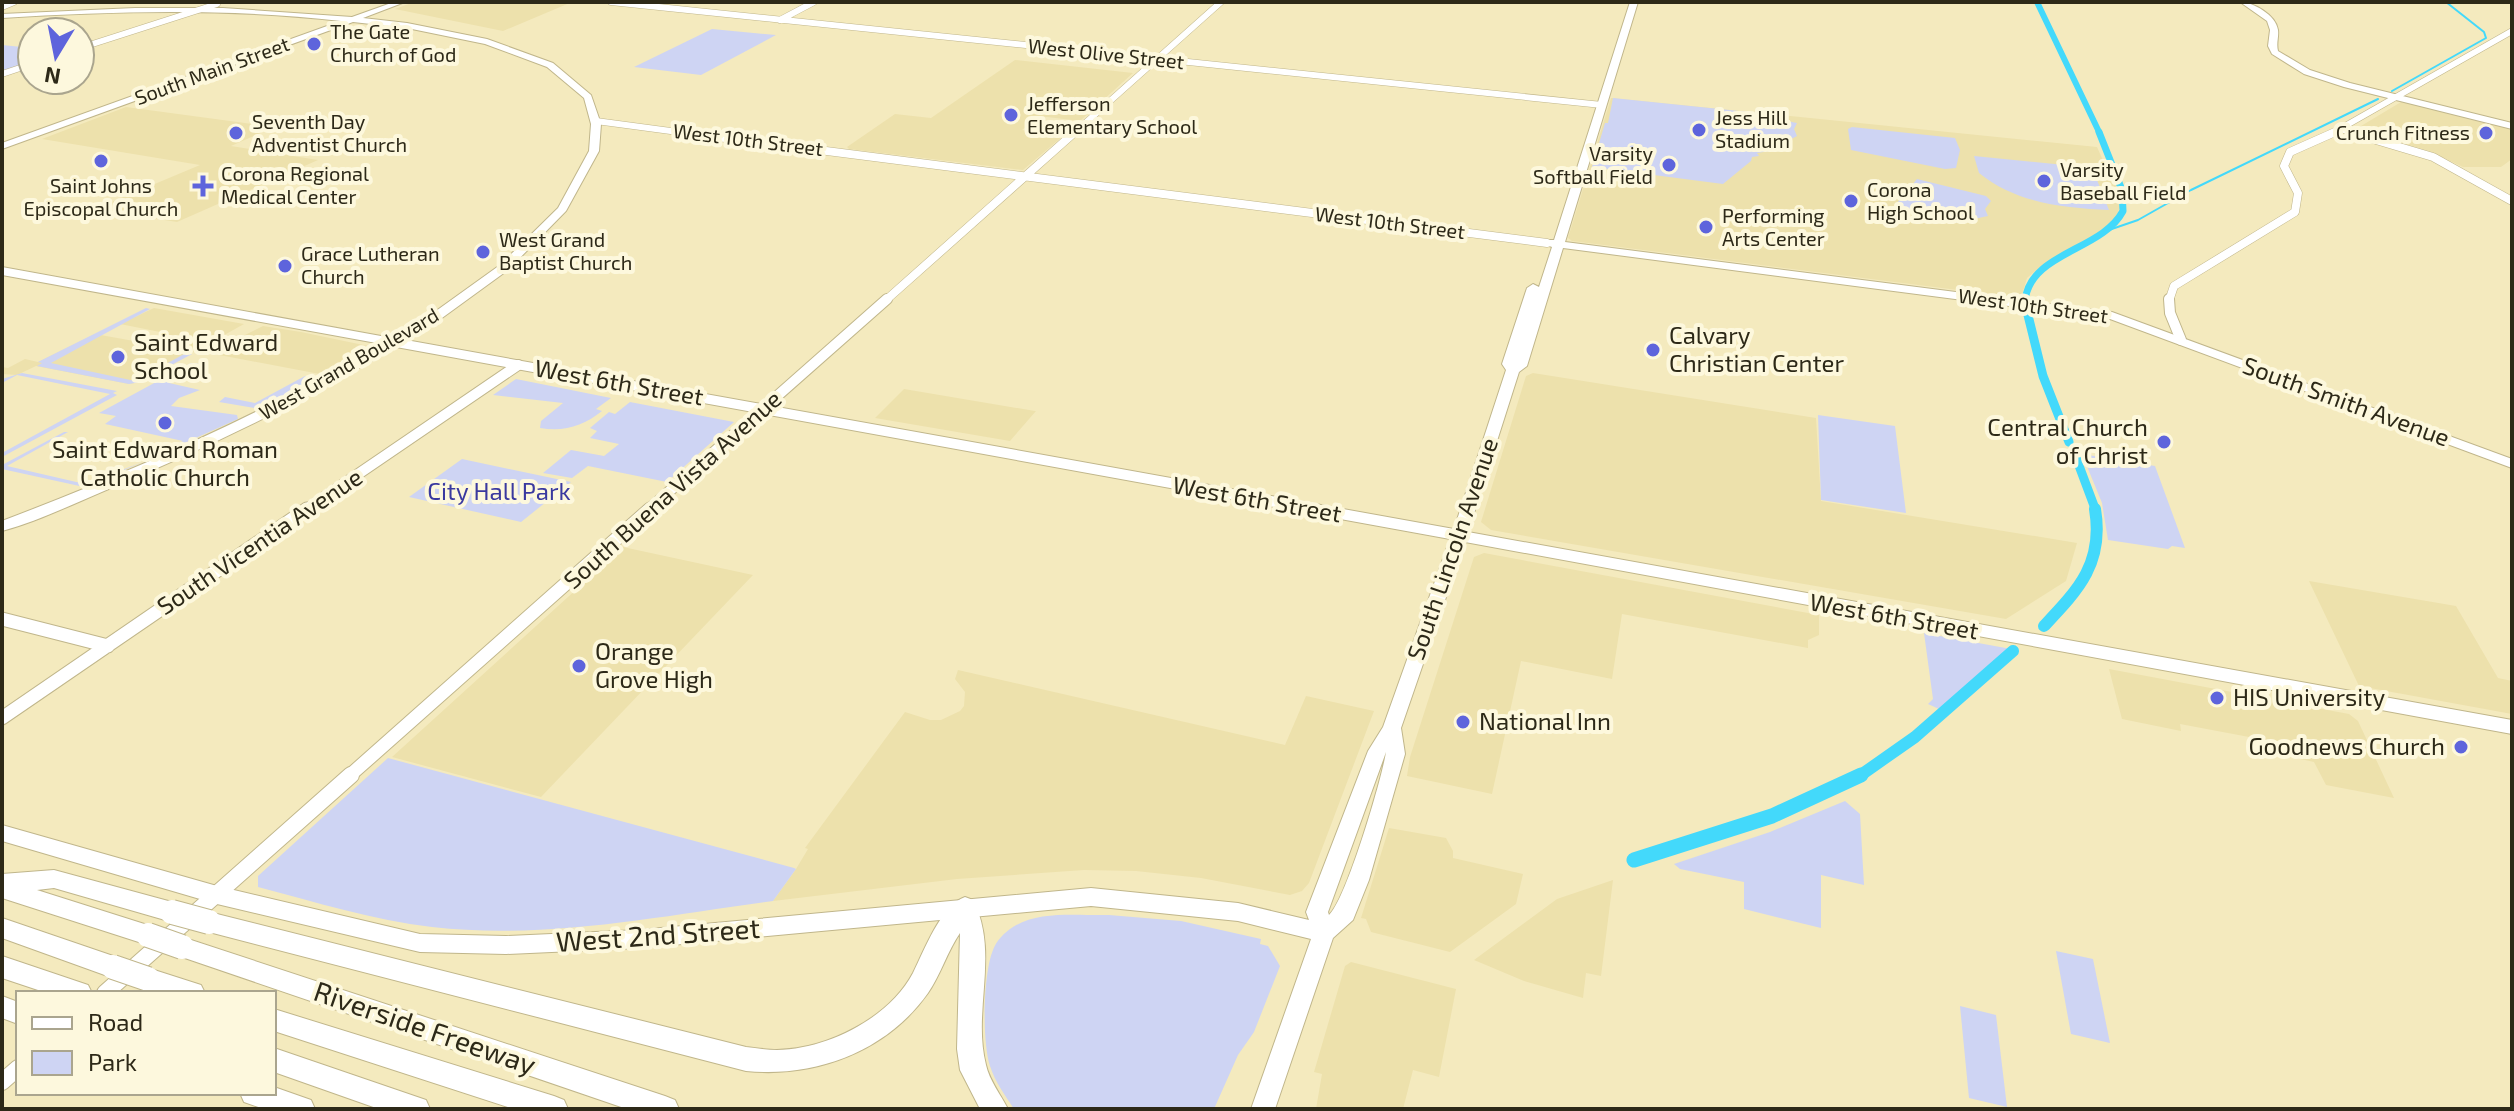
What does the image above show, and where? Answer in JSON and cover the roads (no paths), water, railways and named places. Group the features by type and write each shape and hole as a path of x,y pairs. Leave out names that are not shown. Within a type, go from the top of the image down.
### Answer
{"highway":[{"path":"2,886 54,879 209,922 746,1059 778,1062 841,1048 892,1018 921,983 937,947 965,907"},
{"name":"Riverside Freeway","path":"2,886 665,1109"},
{"path":"965,907 974,939 970,1049 973,1070 994,1109"},
{"path":"2,928 128,974 185,991"},
{"path":"2,967 73,991"},
{"path":"276,1021 554,1109"},
{"path":"276,1061 416,1109"},
{"path":"260,1095 301,1109"}],"main road":[{"name":"South Main Street","path":"2,148 401,2"},
{"name":"South Lincoln Avenue","path":"1598,105 1627,2"},
{"name":"South Lincoln Avenue","path":"1263,1109 1324,933 1345,914 1359,880 1396,754 1392,728 1513,370 1509,364 1634,2"},
{"path":"2244,2 2270,20 2274,30 2272,46 2286,61 2335,82 2512,126"},
{"path":"2,16 114,7 217,4 338,7"},
{"path":"355,9 409,15"},
{"path":"471,27 519,43 557,63 585,92 596,121"},
{"name":"West Grand Boulevard","path":"2,526 206,441 297,397 395,343 490,278 546,227 585,174 594,151 596,121"},
{"name":"West 10th Street","path":"1552,244 2112,316 2181,340"},
{"name":"West 6th Street","path":"2,271 2512,727"},
{"name":"South Smith Avenue","path":"2181,340 2512,464"},
{"name":"West 2nd Street","path":"2,833 217,895 420,943 506,945 734,932 1060,898 1123,898 1238,912 1324,933"}],"street":[{"path":"2,7 14,2"},
{"name":"West Olive Street","path":"611,2 1598,105"},
{"path":"780,20 814,2"},
{"name":"South Buena Vista Avenue","path":"107,991 1221,2"},
{"path":"96,43 217,4"},
{"path":"2181,340 2167,295 2174,286 2295,212 2301,195 2284,166 2284,159 2290,152 2341,129 2512,31"},
{"name":"West 10th Street","path":"596,121 1552,244"},
{"path":"2341,129 2433,157 2512,201"},
{"name":"South Vicentia Avenue","path":"2,718 518,365"},
{"path":"2,619 108,646"}],"waterway":[{"path":"2037,2 2100,134"},
{"path":"2392,91 2486,38 2484,32 2446,2"},
{"path":"2103,232 2138,220 2191,190 2378,99"},
{"path":"2025,301 2030,285 2039,272 2100,235 2123,211 2122,190 2099,132"},
{"path":"2024,299 2043,376 2069,442"},
{"path":"2075,455 2096,511"},
{"path":"2044,626 2086,574 2096,545 2095,509"},
{"path":"1861,775 1915,737 2013,651"},
{"path":"1634,860 1772,816 1861,775"}],"place":[{"name":"The Gate Church of God","path":"314,44"},
{"name":"Jefferson Elementary School","path":"1011,115"},
{"name":"Jess Hill Stadium","path":"1699,130"},
{"name":"Seventh Day Adventist Church","path":"236,133"},
{"name":"Crunch Fitness","path":"2486,133"},
{"name":"Saint Johns Episcopal Church","path":"101,161"},
{"name":"Varsity Softball Field","path":"1669,165"},
{"name":"Varsity Baseball Field","path":"2044,181"},
{"name":"Corona Regional Medical Center","path":"203,186"},
{"name":"Corona High School","path":"1851,201"},
{"name":"Performing Arts Center","path":"1706,227"},
{"name":"West Grand Baptist Church","path":"483,252"},
{"name":"Grace Lutheran Church","path":"285,266"},
{"name":"Calvary Christian Center","path":"1653,350"},
{"name":"Saint Edward School","path":"118,357"},
{"name":"Saint Edward Roman Catholic Church","path":"165,423"},
{"name":"Central Church of Christ","path":"2164,442"},
{"name":"Orange Grove High","path":"579,666"},
{"name":"HIS University","path":"2217,698"},
{"name":"National Inn","path":"1463,722"},
{"name":"Goodnews Church","path":"2461,747"}],"park label":[{"name":"City Hall Park","path":"499,492"}]}
